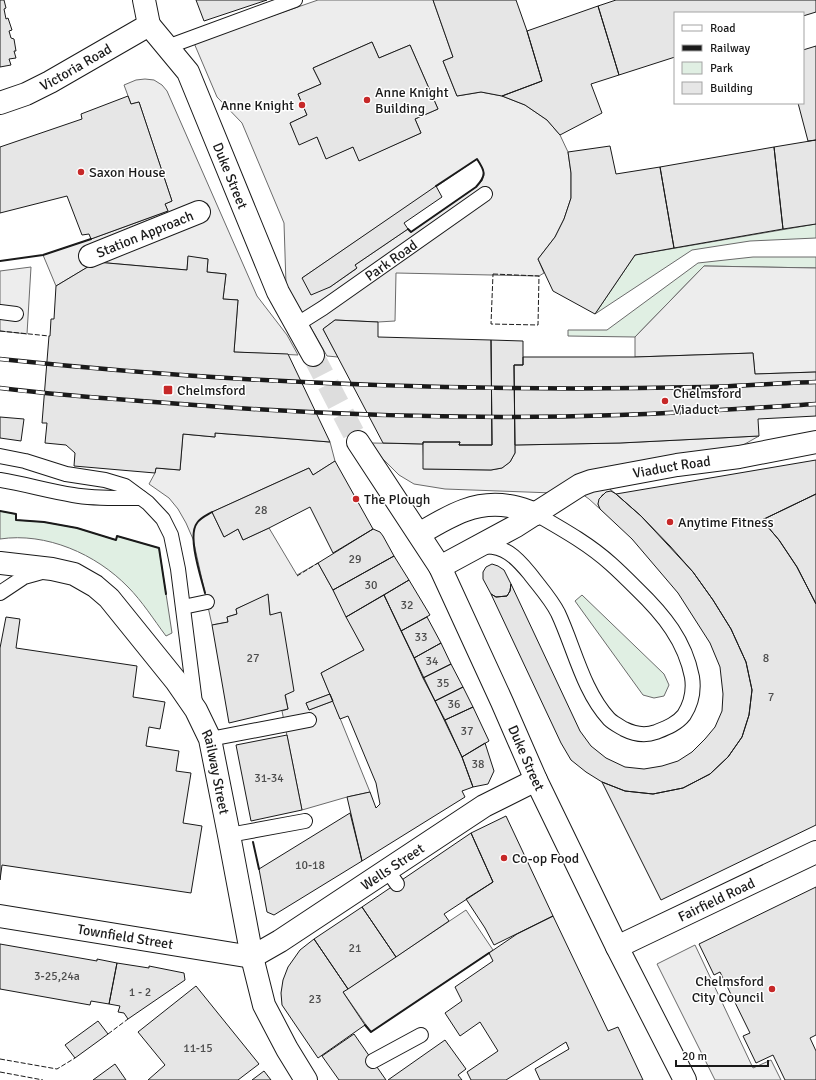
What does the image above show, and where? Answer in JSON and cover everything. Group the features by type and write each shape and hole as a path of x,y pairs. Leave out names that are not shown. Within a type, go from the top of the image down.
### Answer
{"street":[{"name":"Duke Street","path":"144,0 149,24 188,72 278,292 313,355"},
{"name":"Victoria Road","path":"0,104 26,94 50,82 149,24"},
{"name":"Station Approach","path":"90,256 199,212"},
{"name":"Duke Street","path":"358,442 440,567 536,780 617,947 685,1080"},
{"name":"Viaduct Road","path":"440,567 516,526 580,485 677,465 739,457 816,442"},
{"path":"419,534 465,509 486,504 509,506 536,514"},
{"name":"Railway Street","path":"0,563 52,569 74,574 95,586 109,598 176,681 196,710 210,739 252,957 264,1005 287,1050 306,1080"},
{"name":"Wells Street","path":"252,957 392,877 484,806 536,780"},
{"name":"Fairfield Road","path":"617,947 816,852"},
{"name":"Townfield Street","path":"0,916 252,957"}],"lane":[{"path":"167,47 295,0"},
{"name":"Park Road","path":"296,325 323,308 484,194"},
{"path":"0,312 16,314"},
{"path":"0,456 25,461 66,474 105,480 124,486 148,503 163,519 171,535 178,569 196,710"},
{"path":"0,480 74,496 106,499 141,498"},
{"path":"475,548 490,546 506,550 522,565 540,587 557,611 586,684 610,720 631,733 649,734 669,727 683,716 691,701 693,684 689,662 678,638 656,608 610,563 573,536 536,514"},
{"path":"0,594 24,577 52,569"},
{"path":"183,607 207,602"},
{"path":"210,739 309,720"},
{"path":"229,835 305,822"},
{"path":"373,1061 421,1035"}],"green space":[{"path":"816,224 816,238 750,241 692,250 595,314 635,255"},
{"path":"753,257 816,257 816,268 704,266 635,337 568,336 568,330 607,330 698,263"},
{"path":"0,511 16,514 16,520 44,522 77,528 116,540 117,536 159,548 172,633 166,636 133,592 115,575 86,555 52,542 35,539 0,539"},
{"path":"582,595 664,674 669,685 664,696 654,698 643,695 575,601"}],"shaded area":[{"path":"318,0 433,0 453,57 443,61 457,96 481,92 502,96 525,105 547,120 560,135 568,152 571,173 571,198 564,219 555,237 538,259 544,273 539,276 396,273 395,321 378,322 335,320 323,329 338,357 327,356 286,284 284,223 242,123 217,97 194,43","holes":["372,42 379,58 410,45 438,109 415,119 421,133 360,160 353,147 326,158 317,137 295,134 290,123 307,115 298,94 321,84 313,68","477,159 483,169 484,175 482,181 476,187 411,232 408,229 355,265 356,269 330,287 302,278"]},
{"path":"136,80 154,80 162,85 167,91 257,296 287,335 298,355 234,352 238,300 223,299 226,274 207,272 208,259 188,257 187,270 96,262 56,286 43,255 168,211 165,204 172,201 139,102 131,104 124,85"},
{"path":"704,266 816,268 816,372 755,374 753,353 635,357 635,337"},
{"path":"31,267 27,334 0,331 0,271"},
{"path":"215,433 330,442 335,461 313,475 309,468 212,512 224,537 238,529 243,540 269,528 297,575 318,563 364,650 321,673 330,694 306,703 309,710 333,701 370,792 302,810 282,711 288,709 270,615 268,595 236,609 237,614 227,617 228,622 212,625 193,539 186,523 178,509 169,498 149,484 156,468 180,470 183,434 215,437"},
{"path":"759,436 736,449 605,485 616,494 611,491 602,495 598,504 600,509 575,489 553,493 445,489 414,484 399,475 382,458 372,443 423,444 424,469 491,470 502,468 510,462 515,453 515,445 620,443"},
{"path":"466,910 493,950 371,1032 343,992"},
{"path":"695,945 753,1068 771,1060 781,1080 715,1080 657,964"}],"building":[{"path":"0,0 4,0 6,19 8,18 12,30 9,31 11,38 14,39 16,51 14,51 16,58 9,59 11,65 0,67"},
{"path":"196,0 267,0 204,21"},
{"path":"433,0 516,0 542,81 502,96 481,92 457,96 443,61 453,57"},
{"path":"616,0 816,0 816,12 804,16 804,12 674,12 674,57 619,75 598,6"},
{"path":"598,6 619,75 591,84 602,113 560,135 547,120 525,105 502,96 542,81 527,31"},
{"name":"Anne Knight Building","path":"372,42 379,58 410,45 438,109 415,119 421,133 359,161 353,147 326,159 317,137 299,145 290,123 307,115 298,94 321,84 313,68"},
{"path":"816,46 816,140 808,141 798,104 804,104 804,50"},
{"name":"Saxon House","path":"128,96 131,104 139,102 172,201 165,204 168,211 91,239 89,234 82,235 67,196 0,213 0,147 82,119 81,114"},
{"path":"816,140 816,224 783,229 774,147"},
{"path":"610,146 616,174 660,167 674,248 635,255 595,314 553,291 538,259 555,237 564,219 571,198 571,173 568,152"},
{"path":"774,147 783,229 674,248 660,167"},
{"path":"436,186 442,197 404,223 408,229 355,265 357,268 330,287 311,295 302,278"},
{"path":"188,256 208,259 207,272 226,274 223,299 238,300 234,352 288,354 330,442 215,433 215,437 183,434 180,470 156,468 155,473 74,466 75,453 66,445 45,443 47,423 42,423 49,336 51,319 54,319 56,286 96,262 187,270"},
{"path":"335,320 378,322 378,337 491,340 492,445 459,445 460,442 423,442 423,444 383,443 323,329"},
{"path":"491,340 523,341 523,365 514,365 515,453 510,462 502,468 491,470 423,469 423,442 460,442 459,445 492,445"},
{"name":"Chelmsford Viaduct","path":"753,353 755,374 816,372 816,416 758,419 759,436 620,443 515,445 514,365 523,365 523,357 635,357"},
{"path":"0,417 24,419 21,441 0,438"},
{"path":"816,460 816,494 762,520 779,540 797,567 816,604 816,825 661,900 602,782 625,791 653,794 683,788 710,774 728,757 742,737 749,715 752,690 746,662 731,629 713,600 693,572 670,546 641,516 616,494"},
{"path":"335,461 373,529 333,553 310,507 243,540 238,529 224,537 212,512 309,468 313,475"},
{"path":"611,491 641,516 693,572 713,600 731,629 746,662 752,690 749,715 742,737 728,757 710,774 683,788 653,794 625,791 602,782 571,760 561,743 491,594 496,597 507,596 510,591 511,584 580,731 591,746 606,758 625,767 644,769 662,766 678,761 692,752 715,727 722,711 723,694 720,667 710,643 678,593 632,539 600,509 598,504 599,499 606,492"},
{"path":"816,494 816,604 797,567 779,540 762,520"},
{"path":"373,529 380,532 394,556 333,590 318,563"},
{"path":"394,556 409,580 346,617 333,590"},
{"path":"492,564 504,570 511,584 510,591 507,596 496,597 491,594 483,579 483,572 486,567"},
{"path":"409,580 430,615 401,631 384,595"},
{"path":"268,594 270,615 281,612 294,691 285,695 288,709 229,723 212,625 228,622 227,617 237,614 236,609"},
{"path":"384,595 462,757 473,787 462,791 465,797 362,861 347,797 370,792 376,808 380,804 376,783 348,716 340,719 321,673 364,650 346,617"},
{"path":"6,617 20,619 16,648 137,666 133,697 165,702 160,729 149,727 146,746 179,751 176,771 191,773 183,823 202,826 191,893 2,865 0,880 0,648"},
{"path":"427,617 441,643 414,658 401,631"},
{"path":"441,643 451,664 423,678 414,658"},
{"path":"451,664 463,687 435,701 423,678"},
{"path":"463,687 473,707 445,720 435,701"},
{"path":"330,694 333,701 309,710 306,703"},
{"path":"473,707 489,741 462,757 445,720"},
{"path":"287,735 302,810 251,821 236,745"},
{"path":"485,743 494,771 488,784 473,787 462,757"},
{"path":"350,813 362,861 274,915 267,912 259,869"},
{"name":"Co-op Food","path":"506,816 553,916 494,945 466,899 493,882 471,833"},
{"path":"471,833 493,882 444,914 449,921 396,957 362,907"},
{"name":"Chelmsford City Council","path":"816,887 816,1035 810,1038 816,1051 816,1080 785,1080 773,1055 756,1063 743,1036 750,1033 720,972 714,975 699,944"},
{"path":"362,907 396,957 348,989 314,939"},
{"path":"553,916 608,1031 618,1027 643,1080 540,1080 535,1069 569,1049 566,1042 506,1080 471,1080 467,1072 498,1051 480,1022 460,1036 445,1013 462,1001 455,987 493,961 489,953 517,934"},
{"path":"314,939 348,989 343,992 365,1025 318,1058 282,1005 281,993 283,980 288,967 300,950"},
{"path":"0,944 97,961 97,959 117,963 109,1004 91,1001 90,1005 0,989"},
{"path":"117,963 149,968 149,966 184,973 185,980 128,1019 124,1013 118,1012 120,1006 109,1004"},
{"path":"196,986 259,1064 238,1080 148,1080 165,1065 138,1032"},
{"path":"98,1021 108,1034 75,1058 65,1045"},
{"path":"354,1034 386,1080 339,1080 322,1056"},
{"path":"445,1040 466,1069 458,1075 462,1080 388,1080"},
{"path":"115,1064 126,1080 93,1080"},
{"path":"264,1071 271,1080 252,1080"}],"tunnel":[{"path":"313,355 358,442"}],"railway":[{"path":"0,359 176,375 440,387 705,387 816,382"},
{"path":"0,388 84,397 281,411 450,417 619,415 816,404"}],"fence":[{"path":"493,274 539,276 538,325 491,324 493,274"},
{"path":"0,331 49,336"},
{"path":"297,576 318,563"},
{"path":"108,1034 128,1019"},
{"path":"0,1059 57,1069 75,1058"},
{"path":"0,1072 43,1080"}],"wall":[{"path":"408,229 411,232 476,187 482,179 484,173 482,167 477,159 436,186"},
{"path":"0,261 43,255 91,239"},
{"path":"0,511 16,514 16,520 44,522 77,528 116,540 117,536 159,548 166,594"},
{"path":"205,593 198,567 193,537 194,529 198,521 212,512"},
{"path":"253,842 259,869"},
{"path":"365,1025 371,1032 489,953"}],"place":[{"name":"Anne Knight Building","path":"367,100"},
{"name":"Anne Knight","path":"302,105"},
{"name":"Saxon House","path":"81,172"},
{"name":"Chelmsford","path":"168,390"},
{"name":"Chelmsford Viaduct","path":"665,401"},
{"name":"The Plough","path":"356,499"},
{"name":"Anytime Fitness","path":"670,522"},
{"name":"Co-op Food","path":"504,858"},
{"name":"Chelmsford City Council","path":"772,989"}]}
